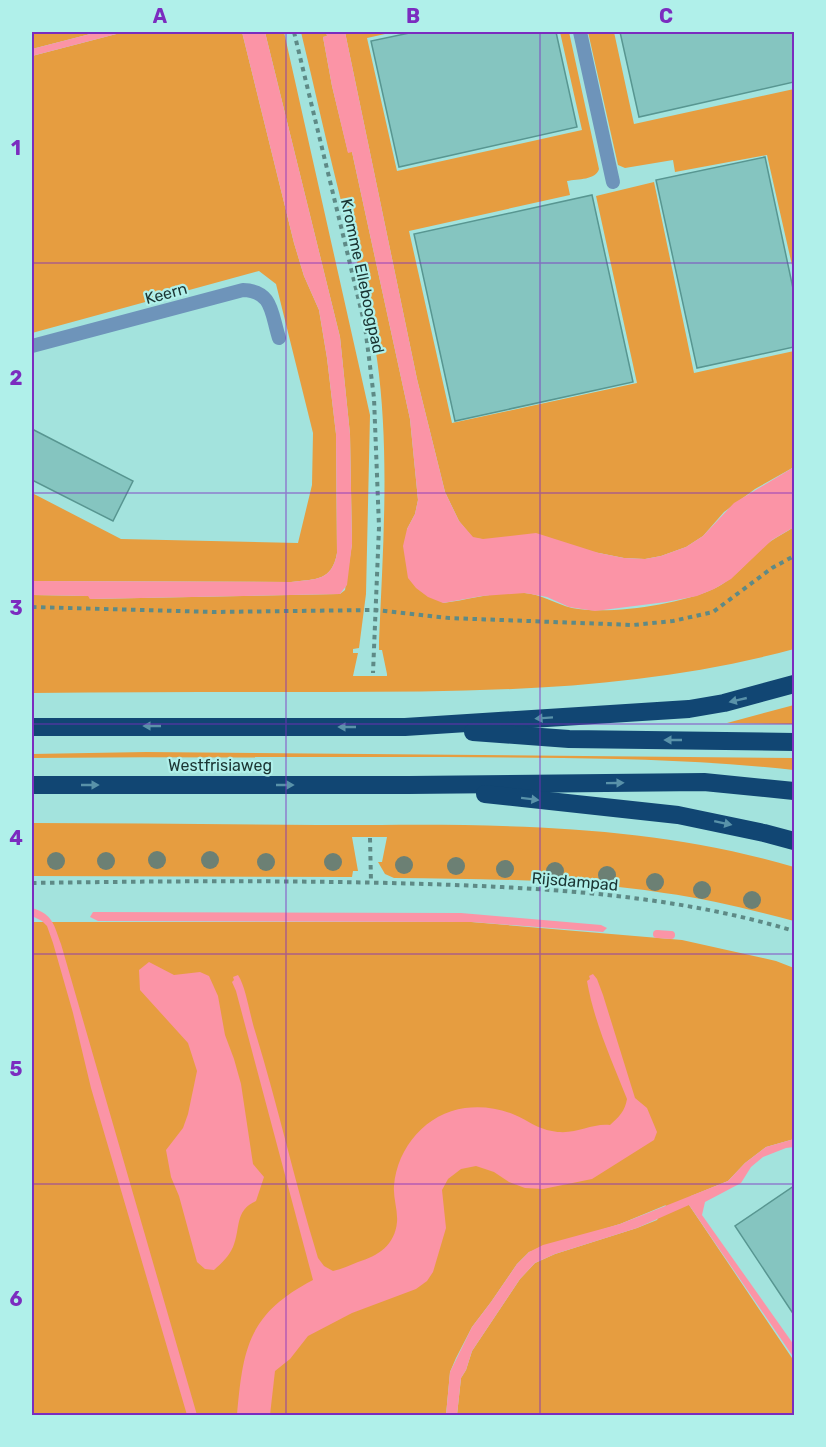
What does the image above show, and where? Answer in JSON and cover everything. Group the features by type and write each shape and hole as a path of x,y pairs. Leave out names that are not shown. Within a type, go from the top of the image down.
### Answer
{"highway":[{"path":"32,727 405,727 689,709 724,703 795,684"},
{"path":"405,727 569,739 795,742"},
{"path":"409,785 705,782 795,791"},
{"name":"Westfrisiaweg","path":"32,784 409,785"},
{"path":"409,785 678,815 720,822 795,841"}],"lane":[{"path":"580,32 613,182"},
{"name":"Keern","path":"32,346 243,290 255,290 267,298 279,338"}],"path":[{"name":"Kromme Elleboogpad","path":"294,32 364,326 376,418 379,528 373,674"},
{"path":"32,607 224,612 375,610 449,618 633,626 673,621 713,612 772,568 795,556"},
{"path":"370,838 371,882"},
{"name":"Rijsdampad","path":"32,883 371,882 503,886 655,901 712,910 795,931"}],"shaded area":[{"path":"32,32 98,32 32,49"},
{"path":"98,32 124,32 32,56 32,49"},
{"path":"124,32 242,32 294,243 304,276 319,310 327,358 336,434 337,553 331,569 322,577 291,582 32,581 32,494 121,539 298,543 312,485 313,433 276,284 259,271 32,333 32,56"},
{"path":"242,32 265,32 340,337 350,434 352,544 347,585 340,594 90,599 88,596 32,595 32,581 291,582 322,577 327,574 335,562 337,553 336,434 319,310 304,276 294,243"},
{"path":"265,32 284,32 370,415 366,594 359,648 353,649 353,653 358,653 353,676 387,676 382,650 379,650 384,500 381,394 367,302 337,187 301,32 326,32 327,36 323,37 332,86 348,152 352,152 410,419 418,500 415,514 407,529 443,603 493,594 524,593 537,595 572,608 587,610 623,609 662,604 720,586 771,541 794,527 794,649 737,663 680,673 564,686 389,692 32,693 32,595 89,596 90,599 340,594 345,590 352,544 350,434 340,337"},
{"path":"326,32 345,32 417,379 445,492 459,521 473,537 483,539 536,533 599,553 624,558 645,559 661,556 686,547 703,536 734,503 794,467 794,527 772,540 731,579 714,589 697,596 666,602 595,611 569,607 547,597 525,593 482,596 443,603 428,597 416,588 408,578 403,546 418,500 410,419 352,152 348,153 332,86 323,37 327,36"},
{"path":"345,32 394,32 367,38 397,171 582,130 560,32 569,32 599,169 597,173 586,178 567,181 570,195 409,231 452,423 637,383 596,196 654,182 694,373 794,351 794,467 755,489 724,512 703,536 686,547 661,556 645,559 624,558 473,538 459,521 445,492 417,379"},
{"path":"588,32 614,32 634,124 794,89 794,274 767,155 675,172 673,160 625,168 618,165"},
{"path":"794,705 794,724 727,723"},
{"path":"146,752 794,758 794,770 663,760 576,758 32,758 32,754"},
{"path":"32,823 537,827 641,836 692,843 794,867 794,921 681,895 631,888 529,881 394,878 385,874 378,862 382,862 387,837 352,837 358,871 353,871 352,877 32,876"},
{"path":"32,908 49,917 61,944 197,1415 187,1415 91,1088 53,943 47,926 32,916"},
{"path":"93,912 461,913 601,925 607,928 603,932 472,922 98,921 90,917"},
{"path":"32,922 471,922 682,940 776,961 794,968 794,1139 766,1147 745,1163 728,1181 691,1196 689,1205 794,1361 794,1415 457,1415 461,1378 472,1351 520,1279 535,1263 555,1254 657,1220 666,1205 620,1224 529,1252 517,1264 472,1327 456,1358 450,1372 446,1415 32,1415"},
{"path":"149,962 174,975 200,972 209,976 218,996 225,1035 241,1084 253,1164 264,1177 256,1201 249,1205 241,1215 231,1250 214,1270 205,1269 197,1262 179,1196 171,1177 166,1150 183,1128 197,1071 188,1043 140,990 139,970"},
{"path":"593,974 603,995 635,1098 647,1108 657,1132 654,1140 592,1179 543,1189 525,1188 509,1182 494,1172 476,1166 461,1169 448,1179 442,1190 446,1228 433,1272 427,1281 416,1289 352,1313 308,1336 290,1359 275,1371 270,1415 237,1415 242,1370 253,1335 262,1320 275,1306 313,1280 232,982 233,977 238,975 246,994 318,1258 324,1266 333,1271 379,1253 389,1243 396,1230 394,1186 401,1158 416,1134 438,1117 465,1108 490,1108 509,1113 542,1128 568,1132 610,1125 619,1116 627,1099 594,1011 587,981"},
{"path":"794,1139 794,1147 763,1157 751,1167 741,1183 705,1202 702,1215 794,1345 794,1358 689,1205 637,1228 555,1254 535,1263 520,1279 472,1351 461,1378 457,1415 446,1415 450,1372 472,1327 517,1264 529,1252 543,1245 620,1224 728,1181 745,1163 766,1147"}],"building":[{"path":"414,32 556,32 577,127 399,167 371,41"},
{"path":"620,32 794,32 794,82 639,117"},
{"path":"765,157 794,293 794,347 697,368 656,180"},
{"path":"592,195 633,382 455,421 414,234"},
{"path":"32,429 133,481 113,521 32,480"},
{"path":"794,1186 794,1315 735,1226"}],"waterway":[{"path":"657,934 671,935"}]}
